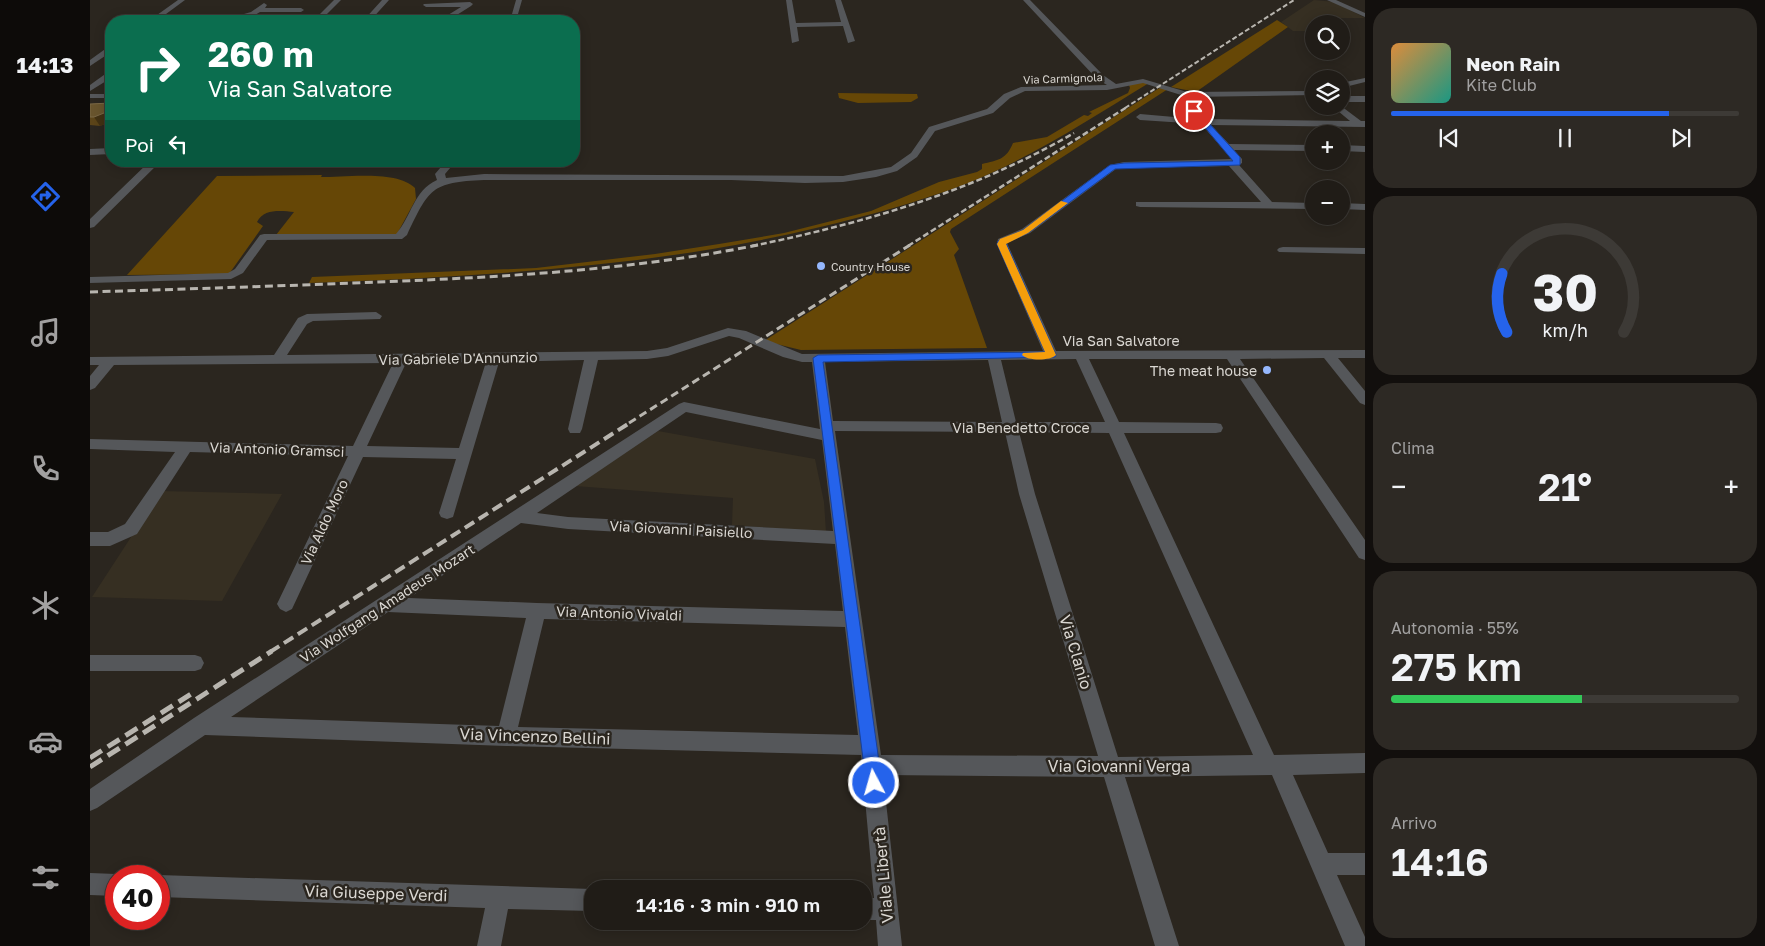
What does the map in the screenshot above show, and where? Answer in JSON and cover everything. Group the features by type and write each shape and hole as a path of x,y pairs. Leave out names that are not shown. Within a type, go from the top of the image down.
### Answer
{"street":[{"path":"160,15 182,0"},
{"path":"322,15 338,0"},
{"path":"372,15 386,0"},
{"path":"515,15 519,0"},
{"path":"789,0 795,41"},
{"path":"838,0 851,41"},
{"path":"1026,0 1100,78 1115,87"},
{"path":"1330,0 1365,15"},
{"path":"418,15 428,2 472,2"},
{"path":"453,15 472,2"},
{"path":"1352,8 1359,3"},
{"path":"248,15 253,14 264,5"},
{"path":"257,10 301,10"},
{"path":"793,25 846,24"},
{"path":"90,64 97,55 105,52"},
{"path":"90,77 105,76"},
{"path":"90,88 105,79"},
{"path":"1350,84 1365,80"},
{"name":"Via Carmignola","path":"442,181 484,176 731,177 779,180 843,178 876,174 894,169 914,155 932,129 990,110 1007,96 1019,90 1115,87 1146,81 1187,94 1305,93"},
{"path":"1051,355 1002,241 1026,231 1113,167 1124,165 1237,163 1237,159 1184,96 1187,94"},
{"path":"90,96 105,96"},
{"path":"1350,99 1365,99"},
{"path":"1348,115 1361,124"},
{"path":"1140,117 1204,122 1361,124"},
{"path":"1226,146 1305,148"},
{"path":"1350,148 1365,149"},
{"path":"90,158 94,152"},
{"path":"1232,163 1270,206"},
{"path":"90,225 150,167"},
{"path":"90,280 231,276 239,271 264,237 398,237 402,235 422,194 430,186 442,181 440,174 445,167"},
{"path":"1140,204 1305,206"},
{"path":"1350,206 1365,206"},
{"path":"1282,250 1365,251"},
{"path":"278,360 302,321 311,317 376,316"},
{"name":"Via Gabriele D'Annunzio","path":"90,361 647,355 668,352 728,332 742,334 788,354 802,358 818,358"},
{"path":"1230,354 1365,553"},
{"path":"1327,354 1365,400"},
{"name":"Via San Salvatore","path":"818,358 993,355 1365,354"},
{"name":"Via Clanio","path":"993,355 1027,494 1167,946"},
{"path":"1081,355 1272,765 1321,864 1357,946"},
{"path":"575,429 592,356"},
{"path":"447,514 494,358"},
{"name":"Viale Libertà","path":"818,358 871,755 890,946"},
{"name":"Via Aldo Moro","path":"286,604 401,359"},
{"path":"90,384 110,361"},
{"name":"Via Benedetto Croce","path":"684,407 827,431 1010,427 1216,428"},
{"name":"Via Wolfgang Amadeus Mozart","path":"90,801 200,725 384,604 520,518 684,407"},
{"name":"Via Antonio Gramsci","path":"90,444 465,454"},
{"path":"90,539 110,539 131,529 186,447"},
{"name":"Via Giovanni Paisiello","path":"520,518 842,538"},
{"name":"Via Antonio Vivaldi","path":"384,604 537,611 853,619"},
{"path":"506,736 537,611"},
{"path":"90,663 195,663"},
{"name":"Via Vincenzo Bellini","path":"200,725 506,736 871,755"},
{"name":"Via Giovanni Verga","path":"871,755 1112,766 1365,763"},
{"path":"1321,864 1365,864"},
{"path":"90,884 105,884"},
{"name":"Via Giuseppe Verdi","path":"170,886 584,900"},
{"path":"490,946 499,897"},
{"path":"872,909 886,910"}],"shaded area":[{"path":"1314,0 1335,2 1365,18 1350,18 1350,15 1305,15 1305,31 1293,31 1281,22"},
{"path":"1277,20 1288,27 1196,92 1171,87"},
{"path":"1141,82 1149,83 1060,137 992,173 931,196 835,223 753,242 627,261 501,273 309,283 312,277 536,268 655,254 784,233 871,211 939,182 977,172 982,169 982,164 1004,156 1013,143 1047,137 1084,115 1088,116 1092,113 1089,112 1128,93 1129,85"},
{"path":"1161,87 1168,89 951,229 950,232 959,249 954,255 987,348 801,350 764,341"},
{"path":"838,93 917,94 918,98 911,102 858,103 839,98"},
{"path":"322,175 321,177 371,176 397,179 407,182 415,188 416,199 397,234 276,235 294,212 274,211 264,214 257,222 263,226 229,274 127,275 217,176"},
{"path":"658,431 815,459 824,502 826,532 732,525 733,498 575,486"},
{"path":"161,491 282,494 222,601 92,597"}],"building":[{"path":"105,103 105,112 90,117 90,104"}],"railway":[{"path":"1125,108 1294,0"},
{"path":"908,246 1127,107"},
{"path":"752,246 836,227 918,203 997,172 1036,154 1074,133"},
{"path":"90,292 521,275 664,261 758,245"},
{"path":"629,423 910,245"},
{"path":"270,652 631,422"},
{"path":"90,767 272,651"},
{"path":"90,758 191,694"}],"slow traffic":[{"path":"1026,355 1051,355 1002,241 1026,231 1064,203"}],"place":[{"name":"Country House","path":"821,266"},
{"name":"The meat house","path":"1267,370"}],"route":[{"path":"874,783 818,358 1051,355 1002,241 1026,231 1113,167 1124,165 1237,163 1237,159 1194,111"}]}
